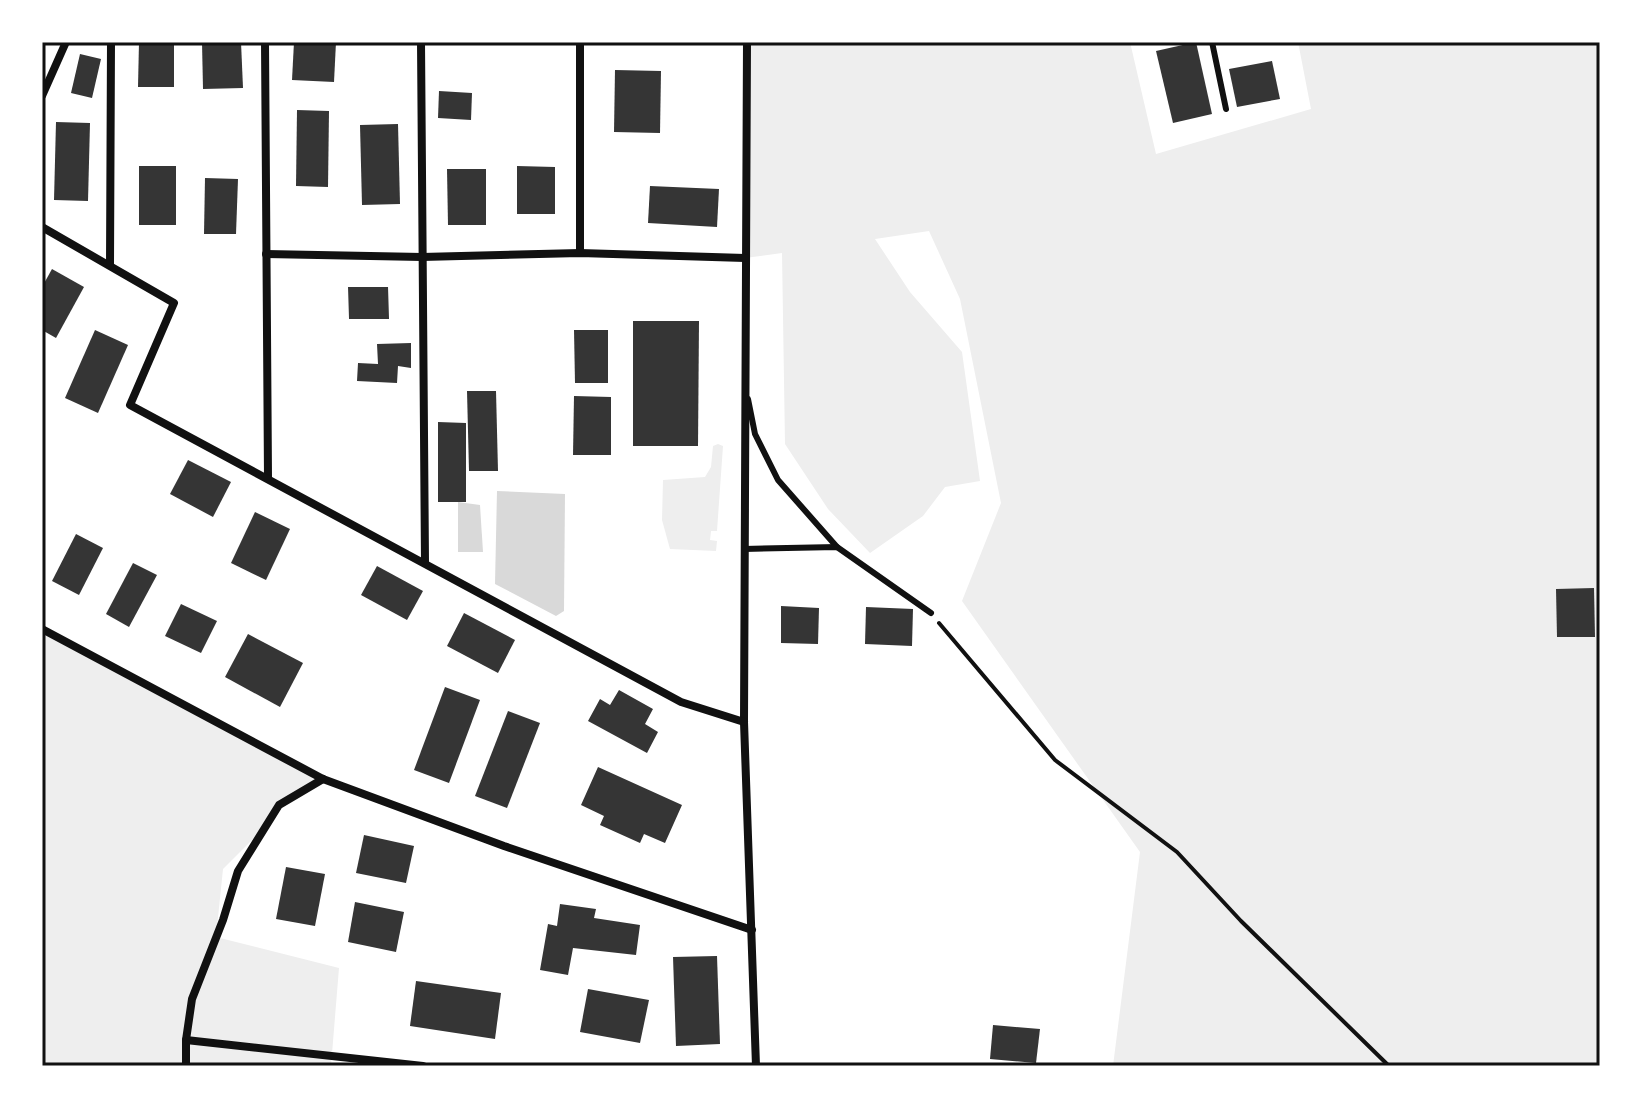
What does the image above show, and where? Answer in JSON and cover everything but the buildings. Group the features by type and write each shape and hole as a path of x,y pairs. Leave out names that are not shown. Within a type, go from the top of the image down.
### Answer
{"street":[{"path":"42,96 66,42"},
{"path":"110,265 111,42"},
{"path":"265,42 268,477"},
{"path":"421,42 425,563"},
{"path":"580,42 580,253"},
{"path":"747,42 744,722 756,1066"},
{"path":"42,227 174,303 130,405 681,702 744,722"},
{"path":"266,254 422,257 580,253 745,258"},
{"path":"42,629 323,779 504,846 752,930"},
{"path":"186,1066 192,999 223,920 238,871 279,805 323,779"},
{"path":"186,1040 423,1066"}],"lane":[{"path":"1212,42 1226,109"},
{"path":"745,383 755,434 778,480 837,547 931,613"},
{"path":"744,549 837,547"}],"path":[{"path":"931,613 1055,760 1177,852 1241,921 1389,1066"}],"shaded area":[{"path":"747,42 1130,42 1156,154 1311,109 1298,42 1600,42 1600,1066 1113,1066 1140,852 962,601 1001,503 960,299 929,231 875,239 910,292 962,352 980,481 945,487 923,516 870,553 828,509 785,444 782,253 745,258"},
{"path":"713,446 723,446 717,531 711,531 710,540 717,541 716,551 670,549 662,520 663,480 705,477 711,467"},
{"path":"497,491 565,494 564,611 556,616 495,584"},
{"path":"458,502 480,505 483,552 458,552"},
{"path":"42,629 323,779 279,805 261,831 223,869 216,937 339,968 331,1066 42,1066"}]}
